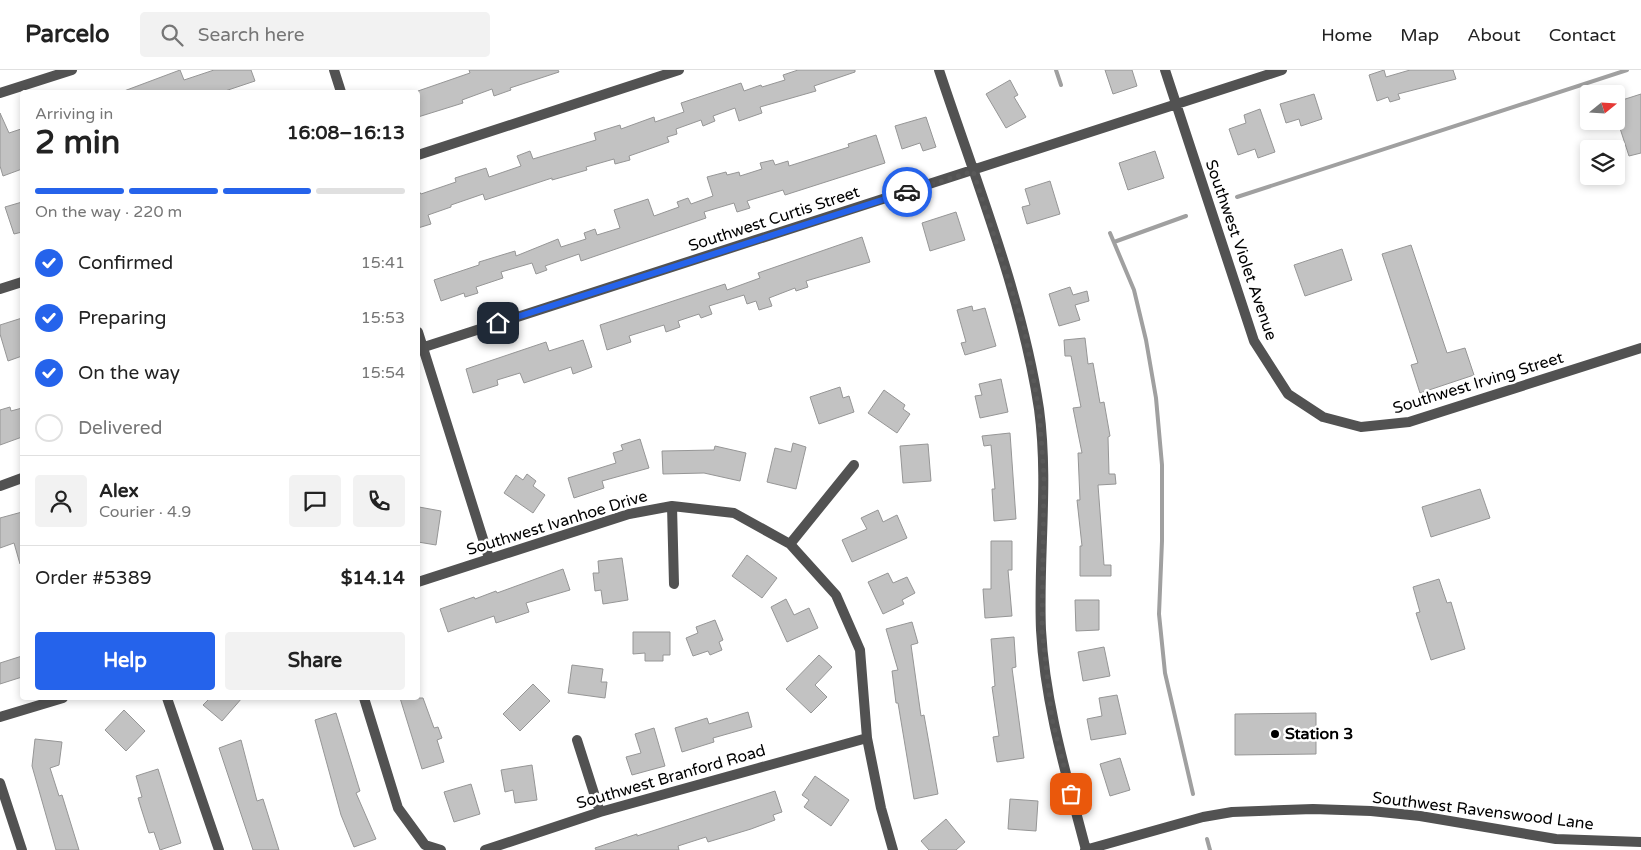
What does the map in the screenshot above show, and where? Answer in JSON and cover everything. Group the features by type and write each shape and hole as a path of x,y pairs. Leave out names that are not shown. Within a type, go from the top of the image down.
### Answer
{"street":[{"path":"0,93 72,70"},
{"path":"334,70 340,90"},
{"path":"420,154 678,70"},
{"path":"939,70 1024,328 1039,410 1044,476 1042,630 1052,719 1086,850"},
{"name":"Southwest Violet Avenue","path":"1165,70 1254,341 1288,394 1322,417"},
{"name":"Southwest Curtis Street","path":"420,348 1282,70"},
{"path":"0,289 20,283"},
{"path":"420,348 488,558"},
{"name":"Southwest Irving Street","path":"1322,417 1361,427 1409,422 1641,348"},
{"path":"790,544 854,465"},
{"path":"0,486 20,479"},
{"path":"672,506 674,584"},
{"name":"Southwest Ivanhoe Drive","path":"420,581 629,514 672,506 734,513 790,544 836,595 860,650 867,738 881,808 893,850"},
{"path":"0,717 56,700"},
{"path":"168,700 219,850"},
{"path":"365,700 398,808 426,845 441,850"},
{"name":"Southwest Branford Road","path":"485,850 600,812 867,738"},
{"path":"577,740 600,812"},
{"path":"0,783 22,850"},
{"name":"Southwest Ravenswood Lane","path":"1086,850 1203,817 1232,812 1313,809 1371,811 1420,816 1556,839 1641,842"}],"building":[{"path":"180,70 184,80 214,70 251,70 255,81 228,90 127,90"},
{"path":"469,70 558,70 559,72 510,88 511,90 494,96 492,89 462,100 463,103 420,116 420,90 470,73"},
{"path":"798,70 855,70 855,72 814,86 816,91 760,107 762,113 739,121 735,108 713,116 715,121 703,126 701,120 676,129 677,134 667,137 669,142 629,156 630,160 615,164 614,159 586,167 587,170 552,180 552,178 485,200 483,194 451,205 451,207 428,215 431,224 420,227 420,193 421,194 456,182 455,178 486,168 489,177 521,166 517,156 530,151 533,159 596,140 594,133 620,125 621,129 654,117 655,122 684,112 681,103 741,83 744,91 761,85 762,87 785,80 783,75"},
{"path":"1105,70 1132,70 1137,86 1113,94"},
{"path":"1384,70 1386,77 1410,70 1453,70 1456,79 1398,94 1400,99 1390,102 1388,97 1377,101 1369,75"},
{"path":"1010,80 1018,95 1014,97 1026,117 1006,128 986,94"},
{"path":"1314,94 1322,119 1301,126 1299,119 1286,123 1280,104"},
{"path":"1641,94 1641,153 1629,156 1621,130 1625,130 1625,99"},
{"path":"1260,109 1275,152 1258,158 1255,149 1238,155 1229,129 1246,123 1244,115"},
{"path":"0,113 9,133 20,129 20,170 3,176 0,166"},
{"path":"926,117 936,147 923,151 920,143 902,149 895,126"},
{"path":"876,135 885,163 785,195 783,190 747,201 750,208 737,212 734,203 704,212 706,218 581,261 579,254 545,266 547,270 536,274 532,263 501,272 503,278 476,287 478,293 465,297 464,293 441,301 434,280 479,265 479,262 515,251 516,256 558,239 561,247 586,239 584,233 595,229 597,235 620,228 614,210 648,199 654,216 679,207 677,202 688,198 691,204 713,196 707,177 726,172 727,175 739,172 740,176 762,169 760,163 773,160 775,165 788,161 789,166 849,147 848,144"},
{"path":"1155,151 1164,178 1128,190 1119,163"},
{"path":"1050,181 1060,214 1027,224 1022,207 1030,205 1025,189"},
{"path":"20,203 20,232 14,234 5,207"},
{"path":"956,212 965,240 930,251 922,223"},
{"path":"862,237 870,262 806,281 808,287 796,291 795,288 769,298 772,306 759,310 756,301 747,304 744,295 709,306 712,314 701,318 699,314 678,321 680,327 666,332 664,325 629,336 631,342 607,350 600,325 725,284 727,290 760,278 758,273"},
{"path":"1411,245 1447,353 1465,348 1474,375 1420,393 1411,365 1418,363 1382,254"},
{"path":"1342,249 1352,280 1305,296 1294,265"},
{"path":"1070,287 1073,295 1087,291 1089,301 1075,305 1080,320 1059,326 1049,294"},
{"path":"972,306 973,311 985,308 996,346 965,355 961,343 966,342 957,310"},
{"path":"20,319 20,357 8,361 0,334 0,325"},
{"path":"1085,338 1088,364 1093,363 1100,403 1104,402 1110,436 1108,437 1109,474 1115,474 1116,484 1098,485 1104,565 1111,565 1111,576 1080,576 1080,546 1082,546 1077,500 1080,500 1078,453 1082,453 1073,408 1081,407 1071,356 1065,356 1064,340"},
{"path":"583,340 592,367 573,374 571,367 524,383 520,373 497,380 498,385 473,393 466,369 546,342 549,351"},
{"path":"1001,379 1008,412 980,418 975,396 982,395 979,384"},
{"path":"840,387 843,398 849,396 854,412 819,424 810,397"},
{"path":"884,390 905,405 903,409 910,414 897,433 868,413"},
{"path":"10,407 11,411 20,409 20,438 0,445 0,410"},
{"path":"1010,433 1016,519 994,521 992,489 995,489 991,445 984,446 982,436"},
{"path":"640,439 649,468 602,481 604,488 574,498 568,478 616,463 613,453 623,450 621,445"},
{"path":"793,443 806,447 796,489 767,482 775,448 791,452"},
{"path":"928,444 931,481 903,483 900,446"},
{"path":"715,446 746,453 740,481 704,473 663,474 662,451 714,450"},
{"path":"527,474 536,481 533,486 545,495 533,513 504,493 516,475 523,480"},
{"path":"1480,489 1490,518 1431,537 1422,507"},
{"path":"420,507 441,511 436,545 420,542"},
{"path":"878,510 883,522 897,515 907,538 852,562 842,540 867,529 861,518"},
{"path":"20,513 20,564 14,543 0,548 0,518"},
{"path":"991,541 1012,541 1012,570 1008,570 1012,616 985,618 983,589 991,589"},
{"path":"747,555 777,578 762,598 732,576"},
{"path":"622,558 628,600 603,604 601,590 595,591 593,573 599,573 598,561"},
{"path":"563,569 570,590 526,603 529,612 496,623 494,616 448,632 440,609 474,597 475,599 496,591 497,593"},
{"path":"888,573 893,583 907,577 915,593 902,600 904,604 883,614 868,582"},
{"path":"1439,579 1447,603 1451,602 1465,649 1431,660 1416,613 1420,612 1413,587"},
{"path":"786,599 794,615 809,608 818,628 787,642 771,607"},
{"path":"1075,600 1099,600 1099,630 1076,631"},
{"path":"715,620 723,640 719,642 722,650 710,655 708,651 693,656 686,638 698,633 696,627"},
{"path":"912,622 918,643 911,645 921,716 924,715 938,794 914,799 892,671 898,670 886,629"},
{"path":"633,632 670,632 670,655 663,655 663,661 645,661 645,653 633,654"},
{"path":"1014,637 1016,667 1012,668 1024,758 997,762 993,737 999,736 992,687 995,686 991,639"},
{"path":"1104,647 1110,676 1083,681 1078,652"},
{"path":"819,655 832,667 815,685 827,697 811,713 786,689"},
{"path":"20,657 20,678 0,684 0,663"},
{"path":"572,665 603,669 601,682 607,682 605,698 568,693"},
{"path":"533,684 550,701 520,731 503,714"},
{"path":"1117,695 1126,734 1091,740 1087,719 1102,716 1099,698"},
{"path":"420,698 423,698 434,728 438,727 442,738 437,740 444,762 422,769 401,700 420,700"},
{"path":"208,700 240,700 222,721 203,705"},
{"path":"124,710 145,731 126,751 105,730"},
{"path":"748,712 752,727 713,738 714,742 682,752 675,728 707,718 709,724"},
{"path":"336,713 360,791 356,793 376,839 354,847 341,815 315,720"},
{"name":"Station 3","path":"1316,713 1316,754 1235,755 1235,714"},
{"path":"654,728 665,766 632,775 626,757 641,753 635,734"},
{"path":"35,739 62,742 59,765 50,768 59,796 62,795 79,850 56,850 32,766"},
{"path":"241,740 257,801 263,799 279,850 253,850 219,748"},
{"path":"1120,758 1130,790 1110,796 1100,764"},
{"path":"532,765 537,800 515,803 513,790 505,792 501,770"},
{"path":"158,769 181,843 160,850 154,832 149,833 138,798 142,797 136,776"},
{"path":"815,776 849,800 831,826 804,807 809,800 802,795"},
{"path":"471,784 480,814 454,822 444,792"},
{"path":"775,791 782,812 773,815 775,820 751,829 708,842 706,837 678,846 679,850 596,850 595,848 637,834 637,836"},
{"path":"1010,799 1038,801 1036,831 1008,829"},
{"path":"946,819 965,842 956,850 929,850 921,841"}],"waterway":[{"path":"1056,70 1061,85"},
{"path":"1237,197 1627,70"},
{"path":"1114,242 1186,216"},
{"path":"1110,233 1134,290 1146,340 1156,398 1162,465 1162,541 1159,614 1165,673 1193,794"},
{"path":"1207,839 1210,850"}],"way so far":[{"path":"907,192 973,171 1024,328 1039,410 1044,476 1042,630 1052,719 1071,794"}],"place":[{"name":"Station 3","path":"1275,734"}],"route":[{"path":"498,323 907,192"}]}
